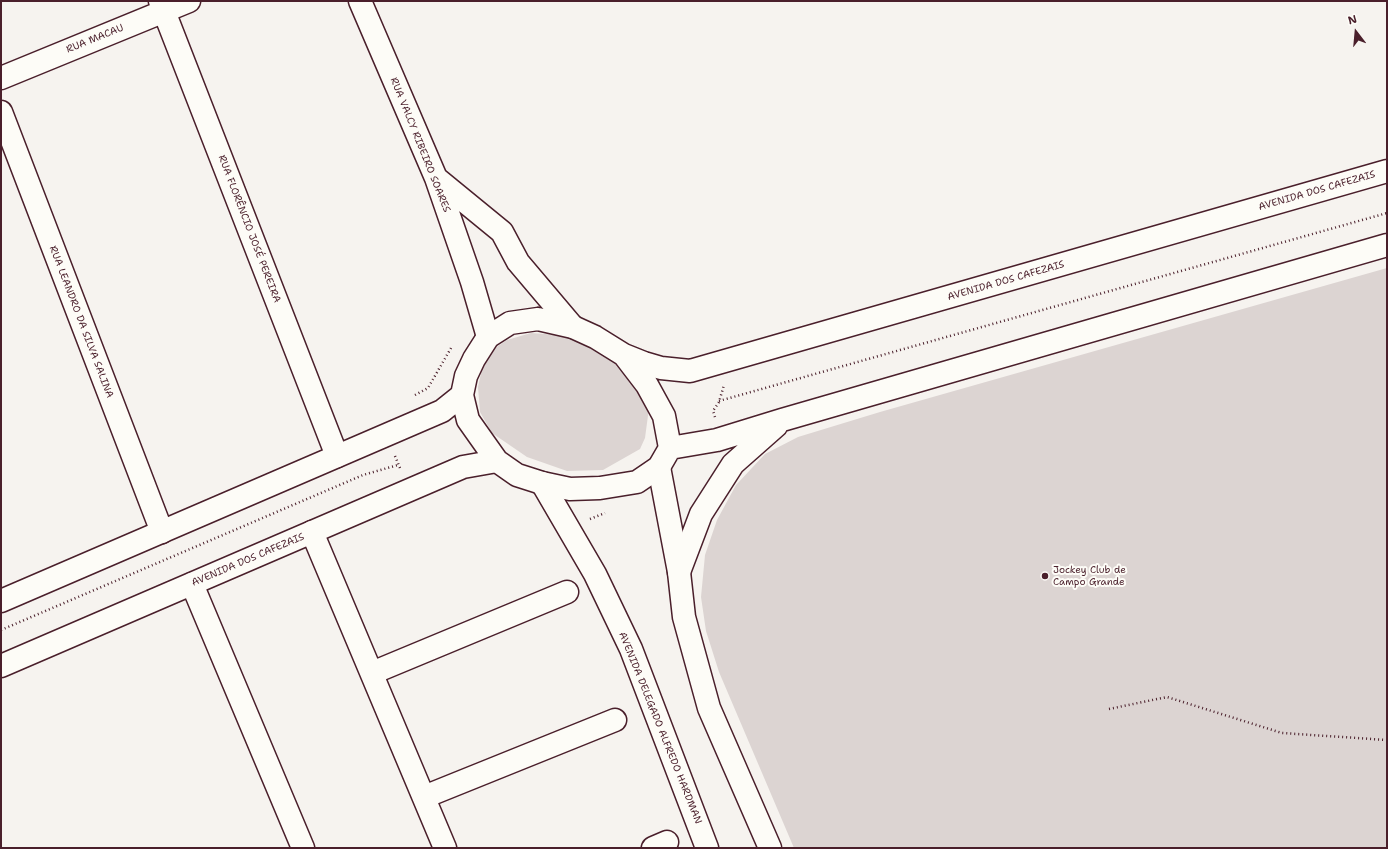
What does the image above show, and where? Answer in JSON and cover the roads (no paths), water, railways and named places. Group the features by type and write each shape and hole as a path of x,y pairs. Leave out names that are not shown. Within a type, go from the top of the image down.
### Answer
{"street":[{"name":"RUA MACAU","path":"1,78 162,6 188,1"},
{"name":"RUA VALCY RIBEIRO SOARES","path":"360,1 436,178 472,282 488,337"},
{"name":"RUA FLORÊNCIO JOSÉ PEREIRA","path":"162,6 337,456"},
{"name":"RUA LEANDRO DA SILVA SALINA","path":"1,112 162,532"},
{"name":"AVENIDA DOS CAFEZAIS","path":"624,355 661,368 690,371 1387,171"},
{"path":"436,178 502,232 518,262 573,327"},
{"path":"670,448 717,440 1387,245"},
{"path":"538,319 573,327 595,337 624,355 647,385 664,416 670,448 660,467 636,482 600,488 570,489 517,476 497,461 468,420 462,395 466,376 474,359 488,337 510,323 538,319"},
{"path":"1,601 442,411 462,395"},
{"path":"679,572 701,514 733,464 782,420"},
{"name":"AVENIDA DOS CAFEZAIS","path":"1,666 464,467 497,461"},
{"path":"660,467 679,572 684,617 709,708 770,848"},
{"name":"AVENIDA DELEGADO ALFREDO HARDMAN","path":"542,483 595,574 630,649 708,848"},
{"path":"312,532 445,848"},
{"path":"192,584 303,848"},
{"path":"372,673 567,592"},
{"path":"424,797 616,720"}],"place":[{"name":"Jockey Club de Campo Grande","path":"1045,576"}]}
